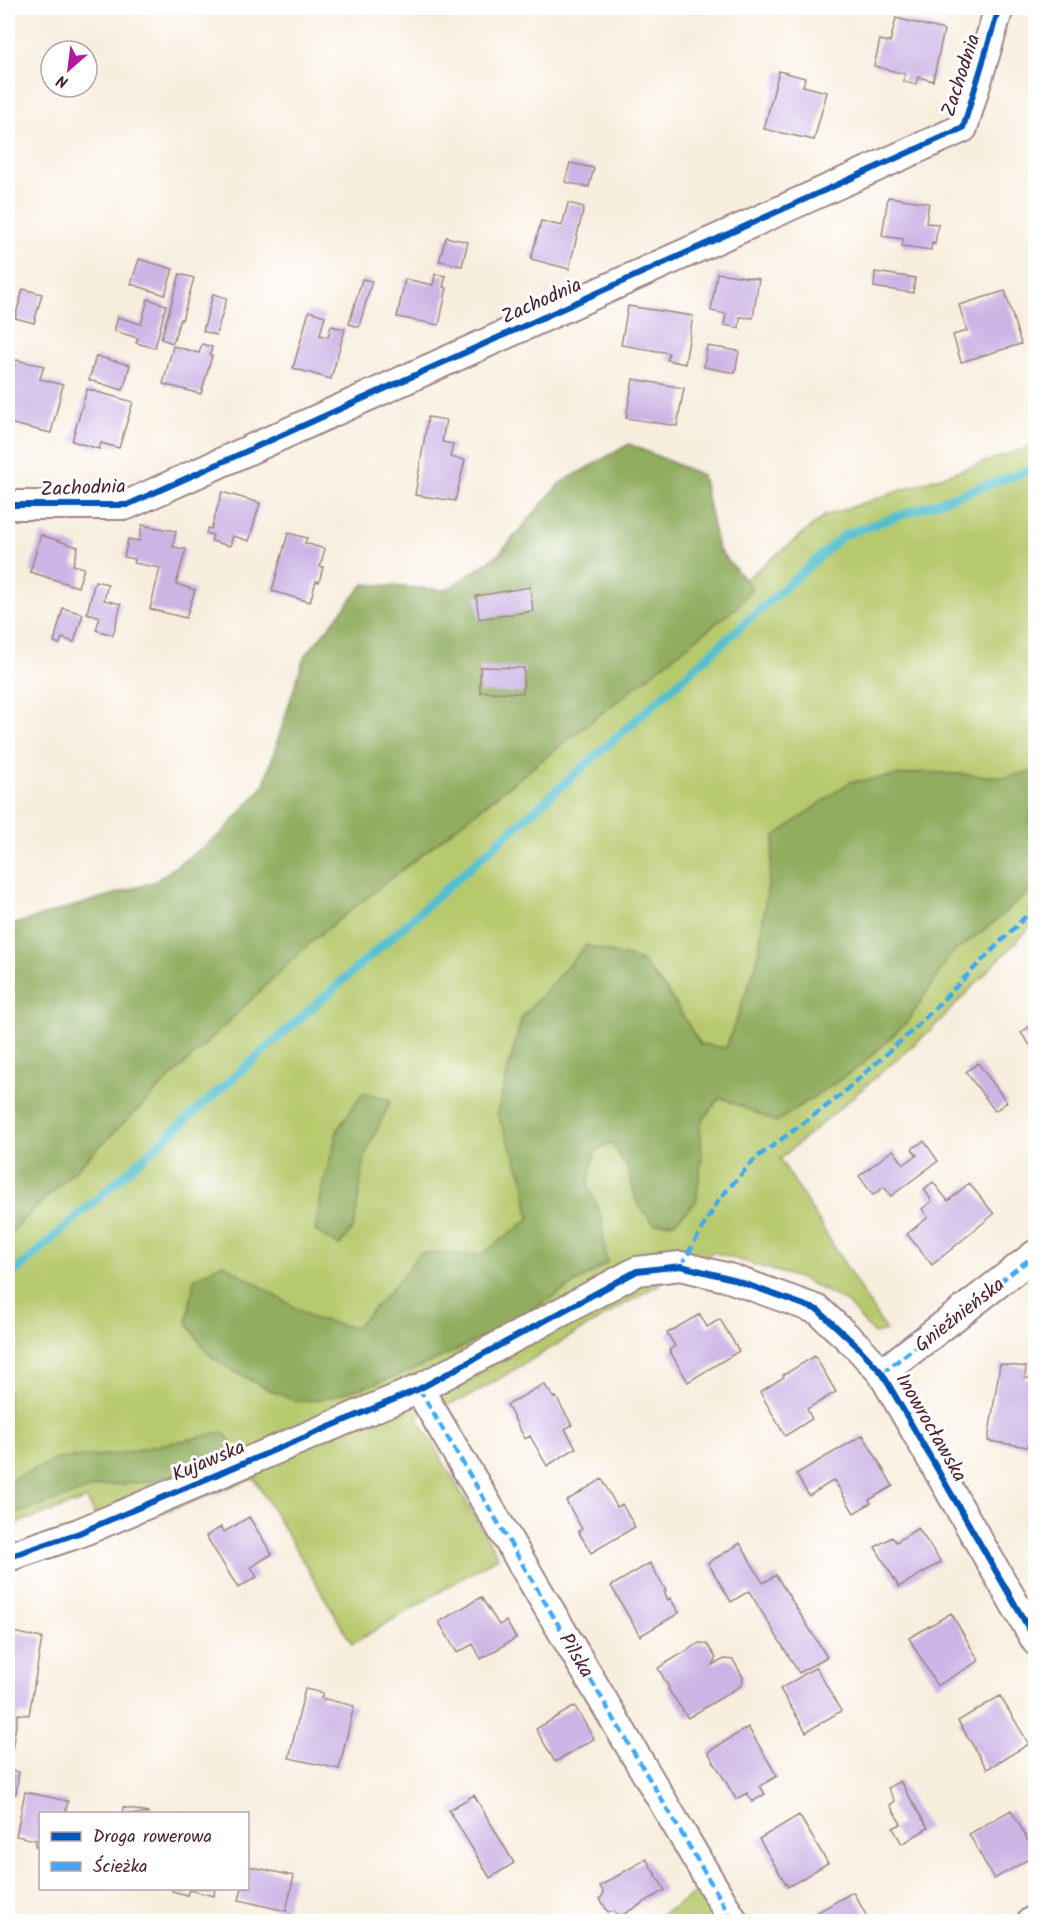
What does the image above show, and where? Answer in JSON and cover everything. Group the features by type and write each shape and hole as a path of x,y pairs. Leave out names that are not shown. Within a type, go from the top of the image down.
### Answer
{"street":[{"name":"Zachodnia","path":"8,505 127,505 963,128 999,8"},
{"name":"Gnieźnieńska","path":"882,1373 1035,1254"},
{"name":"Inowrocławska","path":"419,1389 637,1271 681,1266 729,1278 818,1310 882,1373 1035,1641"},
{"name":"Kujawska","path":"8,1557 80,1533 419,1389"},
{"name":"Pilska","path":"419,1389 734,1922"},
{"path":"1031,1922 1035,1919"}],"green space":[{"path":"629,444 702,475 718,549 752,588 737,607 313,940 8,1235 8,926 154,882 221,834 263,787 304,657 364,584 446,590 499,554 560,483"},
{"path":"1035,445 1035,922 931,1030 780,1159 886,1331 874,1334 845,1301 802,1279 713,1252 468,1397 417,1416 498,1557 352,1644 254,1478 104,1534 87,1499 8,1526 8,1199 230,992 825,516"},
{"path":"1035,771 1035,887 988,927 951,954 909,1020 862,1065 776,1122 720,1097 700,1124 702,1156 696,1202 675,1222 654,1224 637,1203 627,1168 611,1142 595,1151 588,1185 601,1217 607,1263 516,1319 453,1352 388,1379 321,1399 300,1401 238,1373 214,1358 202,1346 187,1323 194,1279 222,1263 312,1318 355,1328 391,1290 420,1253 481,1255 529,1219 525,1183 497,1113 522,1017 586,945 641,961 670,995 700,1044 726,1048 757,962 775,836 850,782 925,772 1005,777"},
{"path":"363,1092 391,1100 365,1155 354,1227 339,1246 315,1231 323,1185 338,1129"},
{"path":"223,1432 234,1445 211,1461 149,1482 98,1486 8,1517 8,1481 57,1459 117,1454"},
{"path":"704,1888 724,1922 650,1922"}],"building":[{"path":"896,18 944,30 933,81 918,77 916,85 903,81 905,74 874,66 880,40 890,42"},
{"path":"779,71 805,78 803,86 827,92 814,140 764,129"},
{"path":"570,163 594,168 589,187 565,182"},
{"path":"888,197 929,203 926,223 938,224 935,244 932,243 931,250 902,246 903,239 882,236"},
{"path":"568,203 584,207 569,269 531,259 541,221 562,226"},
{"path":"446,237 468,242 462,266 439,261"},
{"path":"139,259 173,269 165,295 131,284"},
{"path":"875,272 915,278 913,293 874,287"},
{"path":"717,273 759,279 753,318 740,317 739,328 724,325 726,314 711,311"},
{"path":"180,274 194,278 173,343 161,339"},
{"path":"435,274 446,276 443,287 447,288 439,325 397,317 405,279 433,285"},
{"path":"362,279 372,281 359,327 349,324"},
{"path":"23,289 42,294 34,323 15,318"},
{"path":"1005,291 1021,344 961,362 953,335 967,331 959,305"},
{"path":"213,294 227,298 216,335 203,331"},
{"path":"148,299 166,305 155,348 136,343 138,338 114,331 118,317 141,324"},
{"path":"628,306 693,316 685,364 667,360 669,353 621,345"},
{"path":"309,311 325,316 320,335 328,337 331,326 345,329 331,379 293,368"},
{"path":"202,344 212,347 210,355 212,356 201,394 163,384 173,346 199,353"},
{"path":"707,346 739,351 735,373 704,367"},
{"path":"96,356 130,365 123,390 89,380"},
{"path":"16,360 44,366 40,379 63,385 51,433 8,423 8,392"},
{"path":"633,379 684,388 677,426 626,418"},
{"path":"87,389 133,402 119,448 101,443 99,449 72,441"},
{"path":"428,417 446,420 442,442 453,444 450,457 465,460 455,501 415,495"},
{"path":"222,492 260,503 249,541 233,536 230,546 211,541 213,535 206,533 208,528 211,529"},
{"path":"142,525 176,531 173,547 186,549 176,584 195,590 186,618 150,609 160,568 134,563 135,559 124,557 128,539 139,541"},
{"path":"288,533 307,538 305,543 325,549 320,566 323,567 319,582 316,581 310,602 272,591"},
{"path":"41,535 78,547 73,565 84,568 78,587 30,572"},
{"path":"95,581 108,584 104,600 121,604 113,635 96,630 100,617 87,613"},
{"path":"530,587 533,611 479,619 476,596"},
{"path":"63,608 83,614 74,642 62,638 60,644 54,642"},
{"path":"480,667 524,668 523,693 480,692"},
{"path":"1035,1022 1035,1052 1021,1033"},
{"path":"978,1063 1007,1102 995,1111 966,1072"},
{"path":"924,1141 938,1161 891,1196 884,1187 873,1195 859,1176 893,1150 904,1164 917,1155 912,1149"},
{"path":"933,1182 948,1201 969,1183 994,1214 932,1265 907,1234 928,1217 922,1209 932,1201 924,1189"},
{"path":"700,1314 707,1327 720,1319 739,1351 688,1382 669,1350 675,1346 667,1333"},
{"path":"815,1356 836,1392 807,1409 812,1419 785,1436 760,1392"},
{"path":"1000,1364 1026,1367 1025,1378 1035,1379 1028,1447 988,1441"},
{"path":"544,1384 554,1398 556,1397 572,1425 565,1429 576,1448 547,1466 530,1436 525,1439 507,1405"},
{"path":"863,1435 893,1486 869,1500 871,1503 854,1513 834,1480 809,1496 796,1474"},
{"path":"602,1479 617,1507 622,1504 635,1527 591,1553 578,1531 582,1529 566,1501"},
{"path":"249,1517 272,1554 251,1567 257,1577 238,1588 206,1536 221,1527 224,1532"},
{"path":"918,1528 941,1562 899,1587 875,1547 892,1537 896,1542"},
{"path":"740,1543 763,1583 776,1575 827,1657 799,1673 749,1591 731,1602 708,1563"},
{"path":"650,1563 666,1591 664,1592 668,1600 670,1598 679,1613 640,1636 611,1586"},
{"path":"481,1597 499,1625 506,1621 516,1638 481,1659 473,1644 457,1653 439,1622"},
{"path":"951,1613 979,1661 937,1686 909,1638"},
{"path":"8,1631 42,1638 29,1715 18,1714 9,1767"},
{"path":"699,1643 707,1644 716,1658 712,1665 725,1659 733,1660 743,1677 742,1685 688,1718 668,1689 658,1668"},
{"path":"816,1667 841,1711 806,1732 780,1689"},
{"path":"305,1689 323,1693 321,1698 354,1706 339,1769 289,1758"},
{"path":"1000,1696 1029,1744 987,1769 958,1721"},
{"path":"575,1706 594,1739 555,1762 536,1729"},
{"path":"748,1727 777,1776 760,1786 765,1794 752,1802 747,1793 736,1799 708,1752"},
{"path":"8,1770 19,1772 16,1794 8,1792"},
{"path":"900,1781 928,1828 902,1844 893,1828 901,1824 890,1805 895,1801 888,1788"},
{"path":"25,1792 68,1801 65,1812 39,1812 39,1847 35,1846 36,1840 16,1836"},
{"path":"474,1795 514,1863 490,1878 449,1810"},
{"path":"123,1807 144,1812 122,1812"},
{"path":"1011,1810 1036,1855 994,1879 969,1834"},
{"path":"799,1815 828,1863 788,1887 759,1839"},
{"path":"646,1859 665,1890 619,1917 615,1911 608,1912 600,1899 604,1893 600,1886"},
{"path":"249,1866 294,1876 286,1911 239,1900 242,1890 249,1890"},
{"path":"172,1890 189,1890 187,1895"},
{"path":"189,1890 215,1890 214,1896"},
{"path":"853,1892 870,1922 815,1922 811,1916"}],"waterway":[{"path":"8,1278 844,535 1036,468"}],"marked path":[{"path":"681,1266 719,1199 756,1158 836,1099 912,1031 1036,906"},
{"path":"882,1373 1036,1254"},
{"path":"419,1389 734,1922"},
{"path":"1031,1922 1036,1919"}],"cycle path":[{"path":"8,505 127,505 963,128 999,8"},
{"path":"8,1557 79,1533 419,1389 637,1271 681,1266 729,1278 818,1310 858,1347 882,1373 1036,1641"}]}
